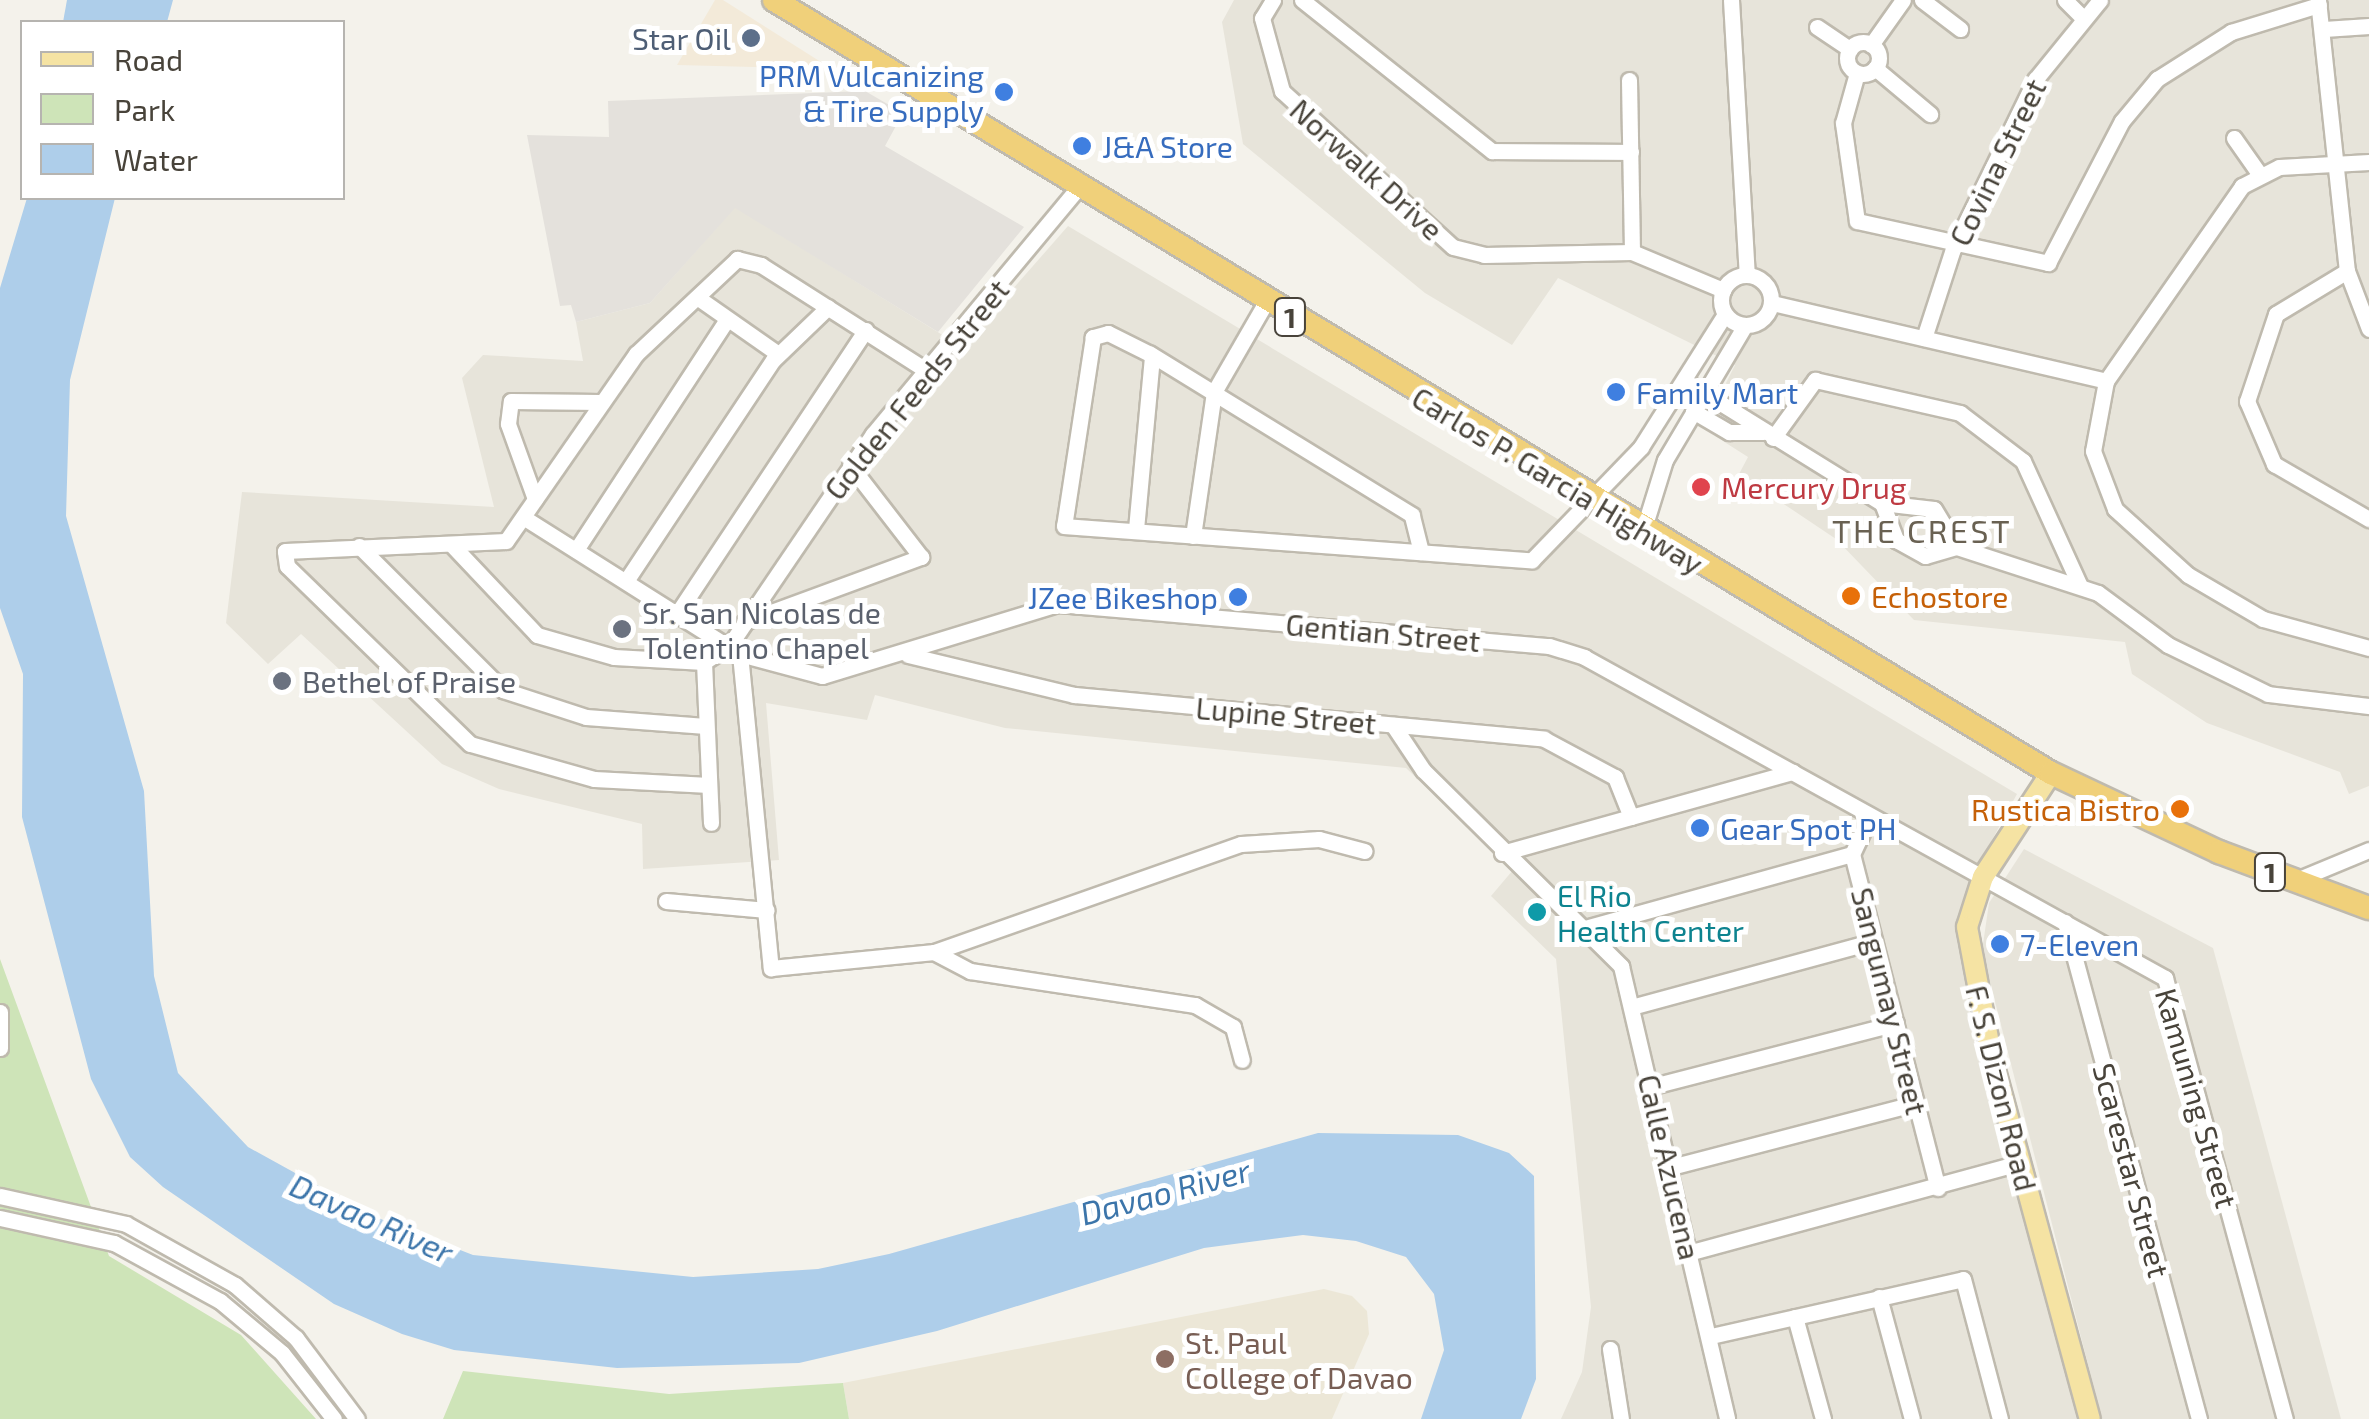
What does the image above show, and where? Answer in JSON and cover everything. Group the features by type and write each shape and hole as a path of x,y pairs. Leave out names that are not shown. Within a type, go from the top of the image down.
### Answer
{"highway":[{"name":"Carlos P. Garcia Highway","path":"774,0 1592,501 2051,773 2292,881 2369,908"}],"main road":[{"name":"F. S. Dizon Road","path":"2051,773 1983,877 1970,907 1970,956 2020,1163 2090,1419"}],"street":[{"name":"Norwalk Drive","path":"1273,0 1262,18 1282,91 1453,247 1484,256 1632,252 1723,290"},
{"path":"1302,0 1492,150 1631,152"},
{"path":"1732,0 1747,274"},
{"path":"1850,49 1871,45 1903,0"},
{"path":"1922,0 1960,29"},
{"path":"2065,0 2081,16"},
{"name":"Covina Street","path":"1924,338 1953,249 2036,80 2081,16 2100,0"},
{"path":"1817,27 1850,49 1857,73 1843,123 1853,214 1953,249 2055,260 2122,121 2157,79 2231,32 2319,2 2340,162 2347,270 2369,329"},
{"path":"2324,28 2369,26"},
{"path":"1871,45 1875,68 1930,114"},
{"path":"1857,73 1875,68"},
{"path":"1629,80 1632,252"},
{"path":"2234,138 2258,172"},
{"path":"2369,162 2258,172 2206,228 2106,381 2093,451 2133,532 2263,619 2369,648"},
{"name":"Golden Feeds Street","path":"734,650 744,622 850,465 1078,188"},
{"path":"709,785 594,779 470,744 287,566 285,551 501,544 524,517 636,354 701,300 737,259 828,307 926,370"},
{"path":"2347,270 2276,314 2247,401 2274,464 2369,519"},
{"path":"1422,552 1412,515 1152,356 1108,333 1093,337 1064,526 1136,530 1194,536 1534,560 1655,430 1725,314 1723,290 1747,274"},
{"path":"1747,274 1767,285 1772,302"},
{"path":"701,300 778,354"},
{"path":"1194,536 1214,392 1266,302"},
{"path":"1772,302 2106,381"},
{"path":"1643,531 1674,441 1745,325 1772,302"},
{"path":"626,582 778,354 828,307"},
{"path":"1725,314 1745,325"},
{"path":"576,550 727,319"},
{"path":"677,614 866,330"},
{"path":"1136,530 1152,356"},
{"path":"1768,435 1815,380 1960,413 2023,461 2080,586"},
{"path":"1684,381 1882,503 1934,509 1957,547"},
{"path":"535,499 508,424 510,401 600,402"},
{"path":"1693,410 1729,432 1768,435"},
{"path":"1655,430 1674,441"},
{"path":"744,622 921,556 850,465"},
{"path":"1882,503 1890,533 1916,553 1957,547 2080,586 2234,681 2303,702 2369,706"},
{"name":"Gentian Street","path":"524,517 734,650 837,677 1058,604 1550,646 1793,772 1983,877"},
{"path":"452,545 537,635 614,657 704,662 734,650 771,968 934,952 1242,844 1319,839 1364,851"},
{"path":"359,546 503,690 586,717 706,726"},
{"name":"Lupine Street","path":"908,655 1074,695 1555,743 1621,783 1632,817"},
{"path":"704,662 711,824"},
{"name":"Calle Azucena","path":"1393,725 1502,853 1614,956 1635,1006 1728,1419"},
{"path":"1502,853 1793,772"},
{"name":"Sangumay Street","path":"1870,816 1852,854 1938,1188"},
{"path":"2292,881 2369,850"},
{"path":"1585,928 1852,854"},
{"name":"Kamuning Street","path":"1983,877 2165,978 2285,1419"},
{"path":"666,902 767,910"},
{"name":"Scarestar Street","path":"2065,922 2199,1419"},
{"path":"1635,1006 1874,941"},
{"path":"934,952 970,971 1194,1005 1233,1027 1242,1060"},
{"path":"0,1012 0,1048"},
{"path":"1653,1086 1896,1023"},
{"path":"1671,1167 1916,1103"},
{"path":"1688,1253 2020,1163"},
{"path":"0,1196 126,1224 235,1285 296,1338 358,1419"},
{"path":"0,1218 114,1242 220,1301 282,1352 334,1419"},
{"path":"1710,1336 1957,1278 1970,1288 2000,1419"},
{"path":"1880,1297 1912,1419"},
{"path":"1795,1317 1822,1419"},
{"path":"1610,1350 1621,1419"}],"shaded area":[{"path":"715,0 723,0 832,69 677,65"},
{"path":"1234,0 2369,0 2369,786 2349,794 2340,772 2207,723 2132,674 2125,642 1914,620 1836,539 1739,474 1748,457 1715,436 1734,401 1726,383 1735,365 1558,278 1512,345 1425,293 1243,144 1222,22"},
{"path":"865,91 903,113 885,146 1024,227 938,332 735,208 650,303 576,322 571,305 560,306 527,135 609,137 608,101"},
{"path":"735,207 962,347 1068,226 2017,794 1968,884 1959,940 2084,1419 1561,1419 1582,1372 1591,1307 1556,959 1491,896 1513,870 1406,768 1005,728 875,695 867,720 766,703 779,860 643,869 642,824 499,789 442,764 301,634 268,664 226,623 242,492 494,507 462,378 483,355 583,361 576,322 650,303"},
{"path":"2024,849 2213,948 2341,1419 2102,1419 1982,951 1989,903"},
{"name":"St. Paul College of Davao","path":"1324,1289 1352,1296 1367,1311 1369,1334 1332,1419 849,1419 843,1383"}],"green space":[{"path":"0,959 109,1256 241,1335 316,1419 0,1419"},
{"path":"463,1371 669,1394 843,1383 849,1419 443,1419"}],"water":[{"path":"67,0 173,0 168,20 63,20"},
{"name":"Davao River","path":"26,200 115,200 70,380 66,516 144,791 154,976 178,1073 248,1147 373,1216 473,1255 693,1277 818,1269 889,1254 1318,1133 1458,1135 1509,1153 1534,1176 1536,1379 1521,1419 1421,1419 1444,1350 1434,1294 1406,1257 1356,1241 1303,1235 1204,1248 937,1331 799,1363 617,1368 454,1350 402,1334 334,1304 163,1187 130,1157 91,1079 22,817 23,674 0,608 0,288"}],"place":[{"name":"Star Oil","path":"751,38"},
{"name":"PRM Vulcanizing & Tire Supply","path":"1004,92"},
{"name":"J&A Store","path":"1082,146"},
{"name":"Family Mart","path":"1616,392"},
{"name":"Mercury Drug","path":"1701,487"},
{"name":"Echostore","path":"1851,596"},
{"name":"JZee Bikeshop","path":"1238,597"},
{"name":"Sr. San Nicolas de Tolentino Chapel","path":"622,629"},
{"name":"Bethel of Praise","path":"282,681"},
{"name":"Rustica Bistro","path":"2180,809"},
{"name":"Gear Spot PH","path":"1700,828"},
{"name":"El Rio Health Center","path":"1537,912"},
{"name":"7-Eleven","path":"2000,944"},
{"name":"St. Paul College of Davao","path":"1165,1359"}],"district":[{"name":"THE CREST","path":"1922,530"}]}
